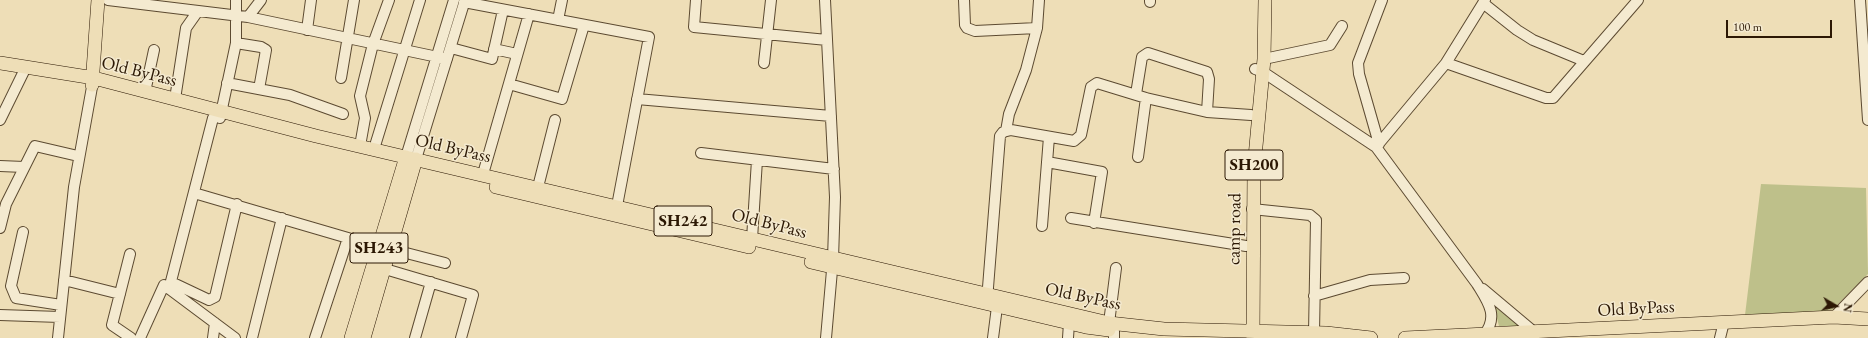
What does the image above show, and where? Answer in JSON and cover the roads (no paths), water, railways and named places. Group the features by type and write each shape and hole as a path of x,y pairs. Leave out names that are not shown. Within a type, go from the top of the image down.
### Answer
{"main road":[{"path":"98,0 93,83 218,116 833,263"},
{"name":"camp road","path":"1250,334 1246,246 1247,167 1251,115 1261,67 1258,0"},
{"name":"camp road","path":"1250,334 1252,209 1265,0"},
{"name":"Old ByPass","path":"0,63 25,70 176,99 218,116 374,149 410,161 483,174 538,187 617,206 729,237 752,239 833,263 992,300 1113,331 1164,329 1250,334 1314,333 1371,338"},
{"path":"0,70 25,70"},
{"name":"SH243","path":"351,338 385,248 410,161"},
{"name":"SH243","path":"364,338 385,269 385,248"},
{"path":"992,300 1069,323 1113,331 1221,338"},
{"name":"Old ByPass","path":"1405,338 1834,317 1868,319"}],"street":[{"path":"108,0 248,17 442,58"},
{"path":"170,285 194,193 227,83 236,43 236,0"},
{"path":"248,17 262,0"},
{"path":"307,30 311,0"},
{"path":"342,78 354,0"},
{"path":"360,146 365,118 360,96 373,44 389,0"},
{"path":"374,149 420,0"},
{"path":"558,20 562,0"},
{"path":"696,0 694,27 827,40"},
{"path":"764,63 771,0"},
{"path":"825,0 835,197 833,263 826,338"},
{"path":"964,0 965,25 971,30 1037,28"},
{"path":"993,338 992,300 1000,136 1006,131 1009,114 1026,70 1037,28 1039,0"},
{"path":"1378,146 1359,74 1358,63 1382,0"},
{"path":"1446,63 1550,98 1556,96 1584,61 1638,0"},
{"path":"1860,0 1868,120"},
{"path":"442,58 451,48 461,1"},
{"path":"461,1 649,37 617,206"},
{"path":"410,161 461,1"},
{"path":"1378,146 1446,63 1484,2 1517,30 1533,40 1584,61"},
{"path":"451,48 492,59 503,10"},
{"path":"176,99 186,28 198,11"},
{"path":"483,174 528,14"},
{"path":"509,84 562,99 584,25"},
{"path":"1261,67 1330,45 1342,26"},
{"path":"236,43 261,46 266,50 259,89"},
{"path":"494,49 517,54"},
{"path":"145,92 154,50"},
{"path":"1138,156 1142,57 1148,53 1207,72 1209,79 1207,112"},
{"path":"1261,67 1378,146 1477,284 1489,305 1492,317 1491,326 1484,335"},
{"path":"0,120 25,70"},
{"path":"58,338 78,156 93,83"},
{"path":"227,83 290,95 343,114"},
{"path":"1006,131 1074,141 1081,135 1091,86 1094,83 1207,112 1251,115"},
{"path":"637,99 831,116"},
{"path":"538,187 555,120"},
{"path":"1042,226 1049,137"},
{"path":"0,228 2,212 34,146 78,156"},
{"path":"701,153 834,169"},
{"path":"752,239 757,160"},
{"path":"1047,162 1102,172 1094,223"},
{"path":"0,166 24,167"},
{"path":"194,193 237,204 348,238 445,263"},
{"path":"140,338 164,285 170,285 209,300 215,297 237,204"},
{"path":"1252,209 1310,215 1314,217 1317,223 1314,333"},
{"path":"252,338 282,218"},
{"path":"1070,218 1246,246"},
{"path":"23,232 10,286 16,298 61,305"},
{"path":"315,338 348,238"},
{"path":"130,254 112,325 131,338"},
{"path":"1113,331 1116,268"},
{"path":"385,269 473,295 461,338"},
{"path":"1314,296 1370,280 1404,278"},
{"path":"64,280 120,294"},
{"path":"415,338 430,282"},
{"path":"1834,317 1868,282"},
{"path":"1477,284 1533,331"},
{"path":"0,285 10,286"},
{"path":"170,285 215,324 235,338"},
{"path":"0,315 60,317"},
{"path":"1720,338 1724,322"},
{"path":"1068,338 1069,323"},
{"path":"213,338 215,324"}]}
